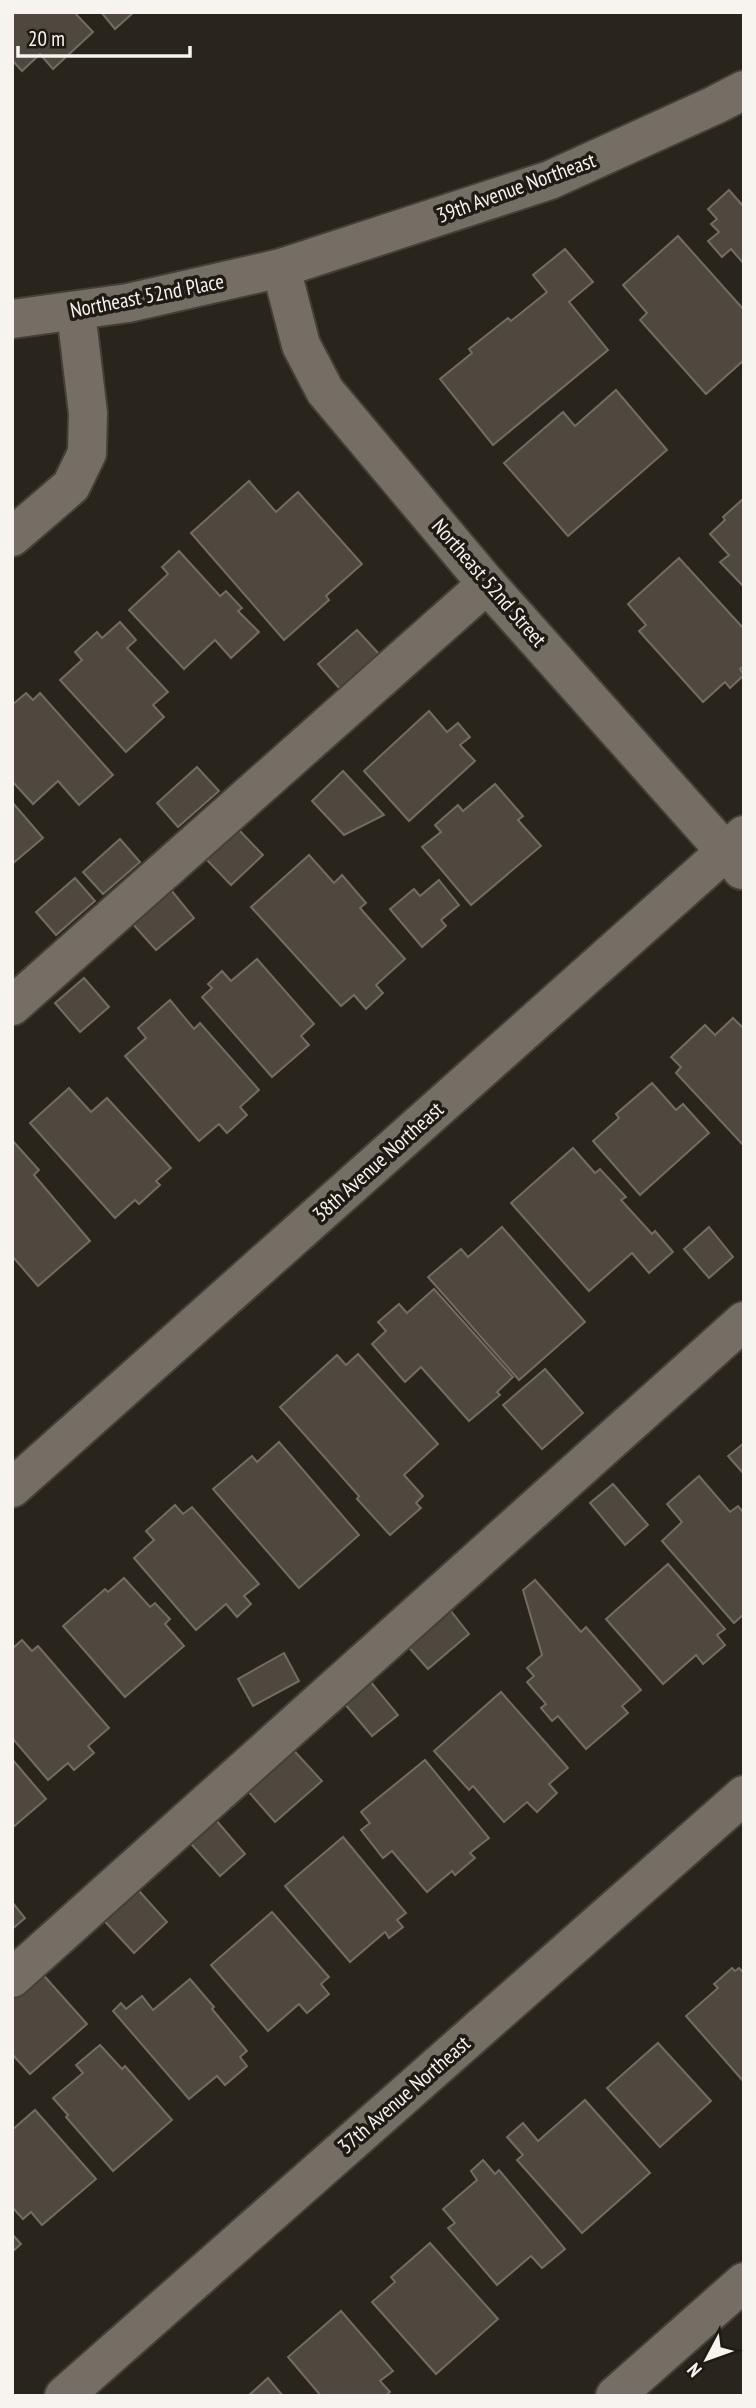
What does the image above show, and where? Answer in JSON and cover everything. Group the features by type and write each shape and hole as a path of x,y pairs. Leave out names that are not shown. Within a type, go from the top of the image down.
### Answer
{"street":[{"name":"39th Avenue Northeast","path":"281,268 550,180 744,90"},
{"name":"Northeast 52nd Place","path":"12,319 128,303 281,268"},
{"name":"Northeast 52nd Street","path":"281,268 300,345 325,391 487,584 738,853"},
{"path":"12,537 71,486 87,453 88,414 76,312"},
{"path":"12,1006 487,584"},
{"name":"38th Avenue Northeast","path":"12,1488 738,853"},
{"path":"12,1978 744,1321"},
{"name":"37th Avenue Northeast","path":"64,2396 744,1795"},
{"path":"615,2396 744,2282"}],"building":[{"path":"12,12 74,12 93,32 53,69 40,54 22,71 12,60"},
{"path":"101,12 134,12 115,29"},
{"path":"729,190 744,207 744,264 731,249 722,257 708,241 719,232 711,224 717,219 708,209"},
{"path":"678,236 744,310 744,360 706,394 640,320 647,313 623,285"},
{"path":"565,249 593,282 569,302 608,350 493,445 440,379 472,353 469,349 508,318 511,321 547,292 533,275"},
{"path":"616,390 667,450 568,536 504,463 563,412 575,426"},
{"path":"249,481 276,512 298,492 362,564 326,596 329,600 284,640 191,533"},
{"path":"744,498 744,587 720,562 729,555 710,534 725,520 723,517"},
{"path":"179,551 220,596 226,591 242,608 238,611 259,632 231,658 215,640 184,669 129,610 168,574 162,567"},
{"path":"679,558 744,629 744,666 740,669 744,675 730,688 725,682 703,702 639,631 646,625 628,604"},
{"path":"120,622 136,640 127,648 168,692 153,705 164,717 126,752 60,680 82,660 75,652 97,632 102,638"},
{"path":"357,630 380,655 340,689 318,664"},
{"path":"26,693 33,700 40,693 113,775 79,805 58,781 33,804 12,781 12,705"},
{"path":"429,711 447,732 458,723 470,737 460,745 475,761 409,821 364,771"},
{"path":"197,767 219,791 178,827 157,803"},
{"path":"343,771 384,815 344,835 312,801"},
{"path":"495,784 523,816 518,820 541,846 471,905 422,847 441,832 435,825 458,805 463,811"},
{"path":"12,802 43,838 12,864"},
{"path":"238,829 263,855 231,885 206,859"},
{"path":"120,839 140,862 103,894 83,872"},
{"path":"309,855 334,883 342,875 366,903 360,908 405,959 376,985 383,993 366,1009 354,995 341,1006 251,907"},
{"path":"75,878 95,901 56,935 36,912"},
{"path":"439,880 459,905 441,920 446,926 422,947 390,909 414,889 420,896"},
{"path":"171,890 194,918 156,950 132,923"},
{"path":"257,959 314,1024 301,1036 309,1045 272,1077 202,997 212,988 208,984 222,971 231,981"},
{"path":"84,978 109,1007 80,1032 55,1003"},
{"path":"170,1000 194,1029 200,1023 259,1090 240,1107 247,1115 227,1133 219,1124 199,1141 125,1056 146,1038 138,1028"},
{"path":"733,1018 744,1029 744,1146 676,1073 681,1067 671,1057 705,1025 715,1035"},
{"path":"652,1083 676,1110 683,1104 709,1133 640,1195 593,1141 619,1118 616,1114"},
{"path":"69,1088 91,1112 107,1098 171,1168 156,1181 160,1185 139,1204 135,1200 115,1218 30,1123"},
{"path":"12,1140 39,1170 34,1175 90,1241 38,1286 12,1256"},
{"path":"573,1148 595,1173 600,1169 626,1197 621,1200 652,1234 655,1231 673,1252 649,1273 632,1253 589,1291 511,1203"},
{"path":"502,1227 585,1322 519,1380 428,1277 461,1249 468,1257"},
{"path":"709,1227 733,1257 709,1278 684,1249"},
{"path":"434,1289 513,1377 497,1392 500,1395 469,1421 421,1367 405,1382 372,1344 386,1331 378,1322 399,1304 407,1313"},
{"path":"358,1354 438,1444 404,1475 423,1496 416,1503 421,1508 390,1535 280,1407 337,1355 346,1365"},
{"path":"545,1369 583,1413 542,1449 503,1405"},
{"path":"279,1442 359,1535 299,1588 213,1489 252,1456 257,1462"},
{"path":"744,1443 744,1474 728,1456"},
{"path":"699,1476 730,1512 738,1506 744,1513 744,1614 734,1623 662,1541 682,1522 667,1504"},
{"path":"613,1484 648,1525 625,1545 590,1503"},
{"path":"175,1505 183,1514 192,1507 259,1584 244,1596 251,1604 237,1617 226,1604 196,1630 134,1558 154,1540 146,1531"},
{"path":"668,1564 725,1629 717,1635 725,1645 703,1664 696,1655 663,1684 606,1619"},
{"path":"124,1578 150,1607 155,1603 170,1619 165,1624 184,1646 125,1697 63,1626 105,1589 108,1592"},
{"path":"535,1580 581,1632 586,1627 641,1690 622,1706 628,1713 586,1749 558,1716 552,1721 541,1708 546,1704 527,1682 534,1676 527,1668 542,1655 523,1590"},
{"path":"447,1606 469,1634 428,1669 404,1642"},
{"path":"22,1640 32,1651 38,1646 109,1728 88,1746 94,1753 74,1770 68,1763 48,1780 12,1738 12,1649"},
{"path":"284,1653 299,1681 253,1706 238,1679"},
{"path":"365,1675 398,1715 372,1736 339,1697"},
{"path":"501,1692 568,1768 549,1784 557,1793 537,1812 527,1802 504,1822 473,1786 469,1790 434,1751"},
{"path":"286,1742 322,1781 275,1822 241,1783"},
{"path":"12,1759 46,1799 12,1828"},
{"path":"425,1760 489,1838 470,1853 475,1858 455,1875 452,1871 427,1892 392,1851 383,1858 361,1830 370,1823 361,1812"},
{"path":"210,1813 245,1854 220,1876 184,1836"},
{"path":"343,1837 406,1913 397,1920 403,1927 389,1938 385,1932 350,1962 285,1886"},
{"path":"131,1882 167,1922 134,1953 97,1913"},
{"path":"12,1902 25,1918 12,1929"},
{"path":"272,1912 329,1977 321,1984 329,1994 307,2013 299,2004 268,2031 211,1965"},
{"path":"732,1968 735,1971 739,1968 744,1973 744,2082 686,2016 718,1988 714,1984"},
{"path":"38,1969 87,2024 30,2074 12,2054 12,1992"},
{"path":"190,1979 247,2051 240,2057 247,2066 225,2085 217,2076 189,2099 113,2011 121,2003 126,2009 142,1996 153,2010"},
{"path":"658,2043 711,2101 660,2147 607,2088"},
{"path":"100,2045 122,2069 125,2066 172,2120 113,2171 53,2098 83,2073 76,2065"},
{"path":"585,2100 650,2173 582,2233 517,2160 523,2155 507,2137 523,2123 538,2141"},
{"path":"35,2110 96,2179 42,2225 31,2212 23,2219 12,2207 12,2130"},
{"path":"483,2160 495,2174 499,2170 565,2249 542,2268 531,2256 497,2285 448,2228 455,2223 443,2209 477,2180 471,2171"},
{"path":"12,2234 21,2244 12,2252"},
{"path":"430,2243 498,2319 436,2374 372,2302 395,2282 391,2277"},
{"path":"341,2311 393,2371 380,2381 390,2392 385,2396 321,2396 288,2357"},
{"path":"268,2378 283,2396 248,2396"}]}
